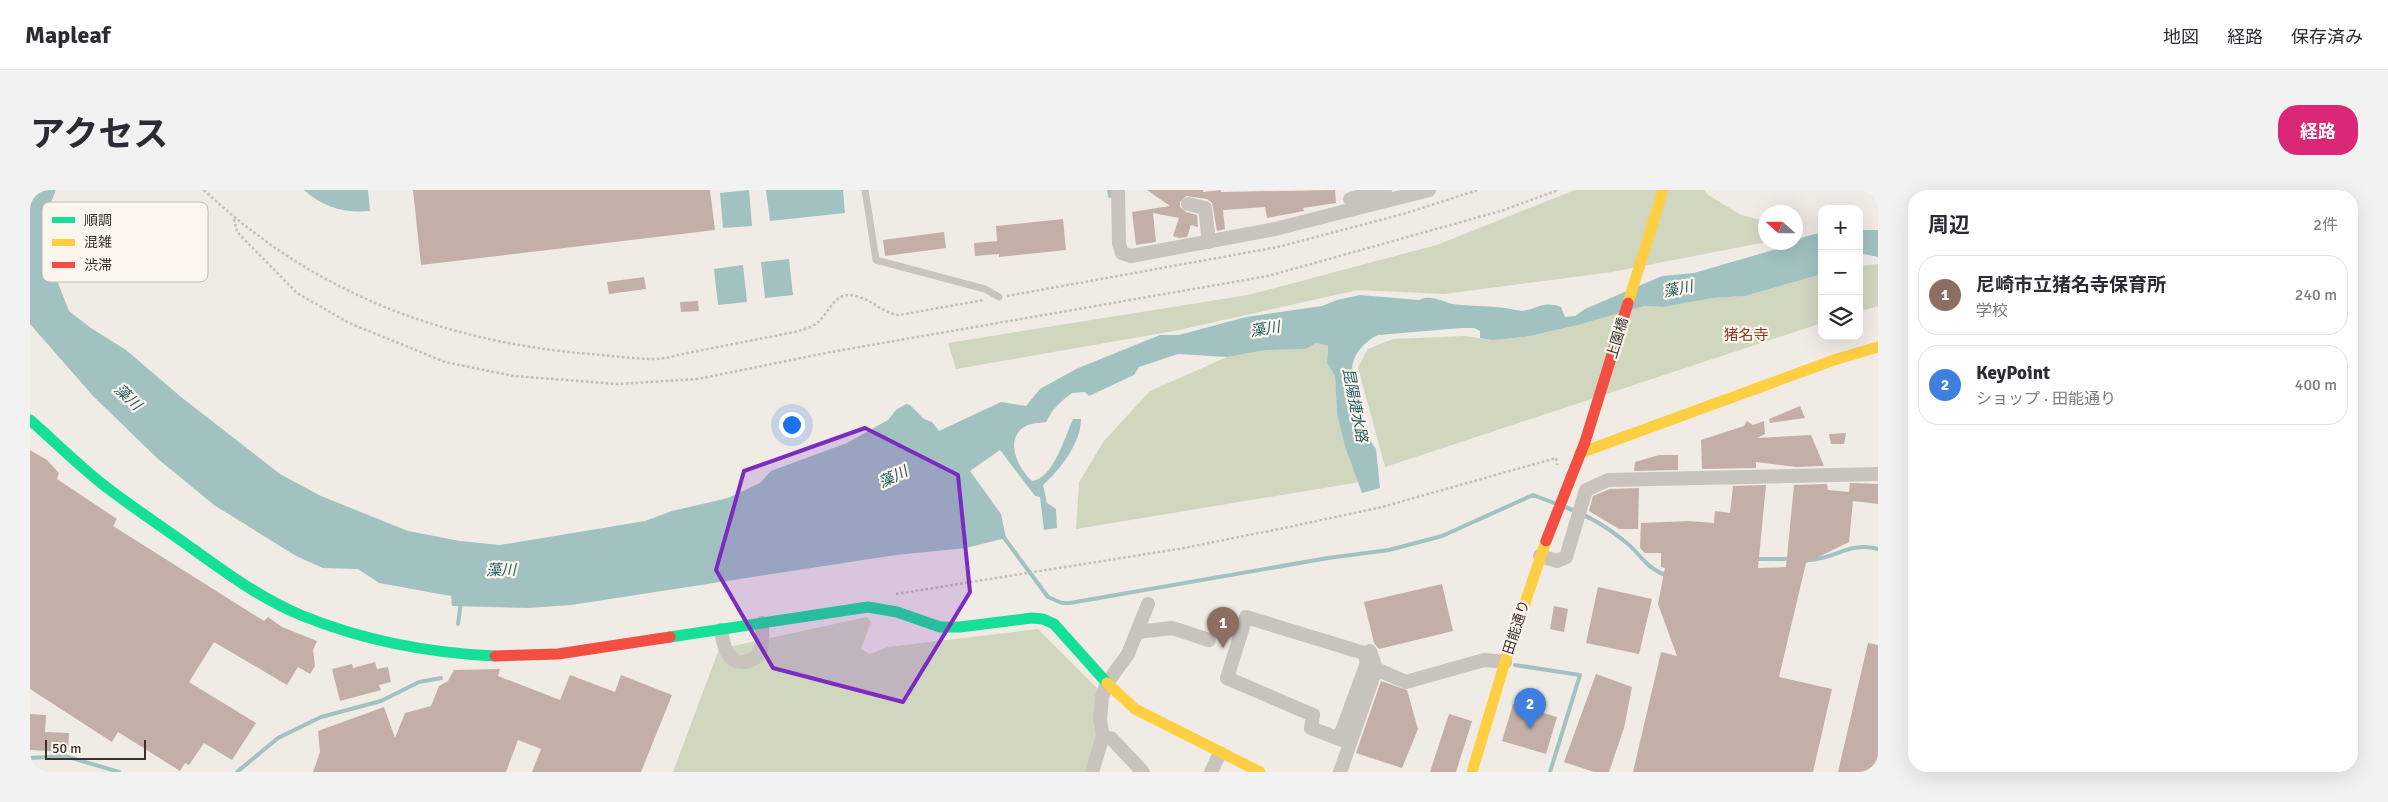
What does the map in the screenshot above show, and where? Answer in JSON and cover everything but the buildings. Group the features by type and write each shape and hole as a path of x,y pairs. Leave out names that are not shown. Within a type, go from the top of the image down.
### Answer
{"street":[{"path":"1118,190 1119,243 1122,253 1131,256 1275,229 1395,195 1429,190"},
{"path":"1350,199 1385,190"},
{"name":"上園橋","path":"1567,485 1582,447 1663,190"},
{"path":"1188,204 1205,208 1209,242"},
{"path":"1582,447 1834,360 1878,347"},
{"path":"30,420 101,483 224,571 258,593 302,616 358,635 405,647 453,654 504,657 558,654 868,608 897,612 940,627 960,627 1032,618 1043,619 1054,624 1107,682 1142,714 1260,772"},
{"path":"1540,556 1557,561 1566,557 1586,490 1608,480 1878,474"},
{"name":"田能通り","path":"1472,772 1505,662 1540,556 1567,485"},
{"path":"1092,772 1103,736 1100,721 1102,697 1107,682 1128,654 1148,604"},
{"path":"1246,617 1364,653 1371,650 1376,669 1345,741 1311,728 1314,715 1227,678 1246,617"},
{"path":"721,630 724,646 731,658 741,662 751,661 759,654 762,644 762,623"},
{"path":"1137,632 1172,628 1209,640"},
{"path":"1340,772 1345,741 1367,663 1364,653"},
{"path":"1376,669 1406,682 1484,660 1505,662"},
{"path":"1103,736 1112,739 1143,772"},
{"path":"1211,772 1220,752"}],"lane":[{"path":"865,190 876,260 984,289 999,297"}],"path":[{"path":"204,190 234,219 316,275 359,296 412,318 481,339 548,350 655,359 798,331 816,324 835,300 846,295 856,296 889,314 899,315 1278,247 1403,214 1478,190"},
{"path":"234,219 237,232 297,293 349,323 445,362 514,376 618,384 698,379 831,352 1268,276 1504,210 1558,190"},
{"path":"892,595 1184,548 1284,528 1382,507 1556,458 1556,470"}],"highlighted area":[{"path":"865,428 958,475 970,592 903,702 773,668 716,570 744,471"}],"green space":[{"path":"1575,190 1705,190 1707,194 1741,215 1758,219 1758,244 1612,272 1444,294 1358,290 1174,331 956,369 948,343 1248,295 1437,245"},
{"path":"1878,264 1878,306 1863,311 1863,295 1863,266"},
{"path":"1818,275 1818,324 1385,467 1358,367 1368,349 1393,339 1464,336 1492,340 1525,337 1578,325 1644,306 1663,307 1713,298 1745,296"},
{"path":"1316,343 1328,346 1327,363 1335,376 1337,414 1350,459 1360,482 1076,529 1079,482 1104,441 1150,391 1227,357 1266,350 1306,349"},
{"path":"867,617 871,622 861,649 870,654 888,647 1038,629 1100,691 1093,724 1099,742 1085,772 673,772 719,649"}],"water":[{"path":"38,190 56,190 51,202 42,202 42,282 58,282 69,311 91,328 126,350 181,397 280,474 321,496 408,531 460,541 500,545 645,521 672,511 728,498 760,483 771,471 847,443 888,420 896,410 906,404 910,405 924,419 932,422 939,431 1001,402 1026,406 1040,389 1076,369 1160,335 1179,335 1246,317 1322,306 1337,300 1360,295 1419,300 1432,298 1453,304 1501,307 1522,311 1542,305 1553,305 1561,307 1565,317 1575,316 1585,309 1662,276 1694,273 1773,250 1803,250 1803,237 1818,234 1818,275 1745,296 1713,298 1663,307 1644,306 1578,325 1525,337 1492,340 1480,338 1480,331 1474,328 1461,328 1378,335 1372,338 1357,353 1352,372 1362,401 1358,415 1364,431 1376,449 1380,488 1362,493 1345,446 1337,414 1335,376 1327,363 1328,346 1316,343 1306,349 1266,350 1227,357 1178,354 1139,367 1134,375 1089,396 1085,392 1072,393 1053,410 1046,422 1028,425 1019,431 1015,438 1015,454 1022,469 1032,481 1040,478 1053,465 1073,419 1081,419 1077,437 1068,455 1056,472 1043,485 1047,503 1056,509 1057,528 1044,530 1040,497 1035,496 1000,450 970,471 1001,514 1006,538 966,548 896,555 571,605 528,608 452,606 451,596 379,583 358,569 323,568 296,556 214,505 158,459 93,396 30,324 30,193"},
{"path":"304,190 368,190 370,211 352,211 335,208 319,201"},
{"path":"749,190 752,226 723,228 720,193"},
{"path":"766,190 843,190 845,213 770,221"},
{"path":"1863,230 1878,230 1878,257 1863,254"},
{"path":"789,259 793,295 765,298 761,262"},
{"path":"743,265 747,302 718,305 714,269"}],"waterway":[{"path":"1109,190 1110,196"},
{"path":"1002,535 1048,597 1062,603 1070,603 1328,558 1389,550 1442,536 1533,495 1554,503"},
{"path":"1565,507 1603,525 1629,545 1653,569 1668,576"},
{"path":"1808,560 1858,547 1878,549"},
{"path":"1755,559 1791,559"},
{"path":"458,624 461,601"},
{"path":"1515,665 1580,675 1550,772"},
{"path":"237,772 278,738 321,717 381,701 419,682 441,678"},
{"path":"30,758 65,756 119,772"}],"traffic: fast":[{"path":"30,420 112,492 233,577 288,610 326,625 374,639 422,649 495,656"},
{"path":"670,637 868,607 897,612 940,627 960,627 1032,618 1043,619 1054,624 1107,683"}],"traffic: slow":[{"path":"1628,303 1663,190"},
{"path":"1580,453 1834,360 1878,347"},
{"path":"1472,772 1505,662 1546,541"},
{"path":"1107,683 1135,709 1260,772"}],"traffic: jam":[{"path":"1546,541 1585,442 1628,303"},
{"path":"495,656 558,654 670,637"}],"place":[{"name":"尼崎市立猪名寺保育所","path":"1223,648"},
{"name":"KeyPoint","path":"1530,729"}],"district":[{"name":"猪名寺","path":"1746,335"}],"water label":[{"name":"藻川","path":"1678,289"},
{"name":"藻川","path":"1265,329"},
{"name":"藻川","path":"128,397"},
{"name":"昆陽捷水路","path":"1355,405"},
{"name":"藻川","path":"893,477"},
{"name":"藻川","path":"501,570"}]}
